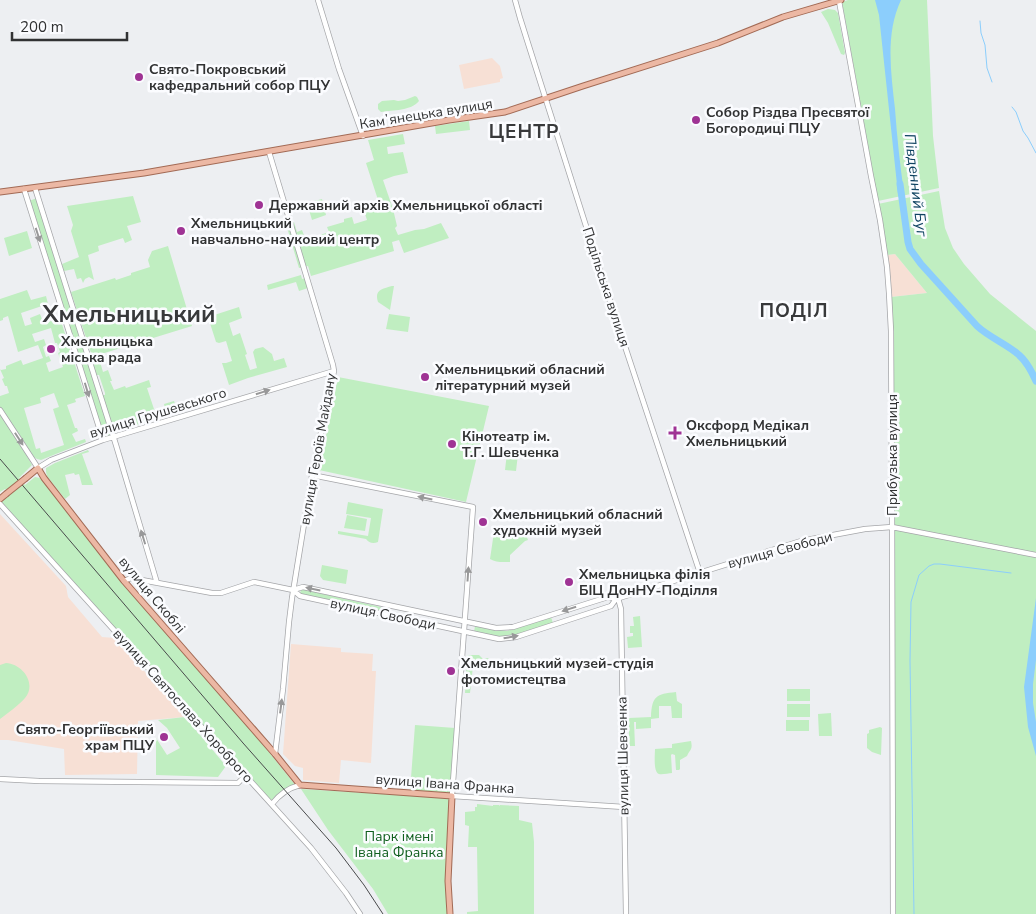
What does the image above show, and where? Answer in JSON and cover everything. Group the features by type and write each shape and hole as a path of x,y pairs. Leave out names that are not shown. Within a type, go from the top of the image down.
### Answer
{"main road":[{"name":"Камʼянецька вулиця","path":"0,192 144,173 449,120 495,114 723,42 783,17 841,0"},
{"name":"вулиця Грушевського","path":"0,499 38,468"},
{"name":"вулиця Скоблі","path":"38,468 124,581 300,785"},
{"name":"вулиця Івана Франка","path":"300,785 452,796"},
{"path":"450,914 448,881 452,796"}],"street":[{"path":"318,0 362,136"},
{"name":"Подільська вулиця","path":"515,0 606,289 700,573"},
{"name":"Прибузька вулиця","path":"841,0 879,215 890,297 893,914"},
{"name":"вулиця Героїв Майдану","path":"269,152 334,371 312,475 293,590 275,754"},
{"path":"35,188 157,583"},
{"path":"24,189 103,440"},
{"name":"вулиця Грушевського","path":"38,468 51,460 103,440 334,371"},
{"name":"вулиця Скоблі","path":"0,410 38,468"},
{"path":"312,475 473,507 452,796"},
{"name":"вулиця Святослава Хороброго","path":"0,504 272,804 330,871 360,914"},
{"name":"вулиця Свободи","path":"293,590 300,596 503,639 516,637 611,606 617,599 801,541 857,530 892,527 1034,555"},
{"name":"вулиця Свободи","path":"124,581 132,578 212,593 221,593 254,582 293,590 303,587 496,628 510,628 608,596 617,599"},
{"name":"вулиця Шевченка","path":"617,599 621,609 626,914"},
{"path":"0,779 238,783 246,775"},
{"path":"272,804 288,789 300,785"},
{"name":"вулиця Івана Франка","path":"452,796 624,806"}],"shaded area":[{"path":"492,58 500,66 503,78 500,79 500,82 464,89 459,65"},
{"path":"895,254 927,293 891,297 887,255"},
{"path":"0,514 66,586 68,597 102,637 115,638 185,717 138,721 137,774 65,775 64,749 0,740"},
{"path":"291,644 341,648 341,652 373,654 372,671 376,671 371,763 341,760 339,783 303,780 303,768 295,766 283,754"}],"green space":[{"path":"848,0 927,0 933,136 939,188 878,201 842,2"},
{"path":"828,9 835,10 838,13 844,55 841,54 828,23 821,12"},
{"path":"415,96 419,101 411,107 381,112 378,109 378,104 382,101 405,100"},
{"path":"469,121 470,130 436,134 435,126"},
{"path":"403,134 405,144 387,147 388,154 403,152 408,173 383,180 393,209 397,226 395,228 398,235 441,223 449,238 404,253 399,240 392,242 394,251 311,276 308,266 299,268 286,224 294,222 297,232 302,230 306,241 329,232 327,227 344,222 344,219 352,217 354,224 367,220 363,208 379,203 366,163 374,160 368,140"},
{"path":"939,191 945,228 953,248 964,264 990,294 1036,331 1036,553 894,526 891,297 927,293 895,254 887,255 878,204"},
{"path":"133,196 141,222 127,226 132,240 125,243 123,238 98,246 99,251 88,255 94,280 89,277 83,283 81,278 77,279 74,269 64,271 62,264 79,257 71,231 73,225 67,206"},
{"path":"37,198 111,435 103,437 29,201"},
{"path":"322,199 326,215 312,220 307,203"},
{"path":"27,231 32,248 9,256 4,238"},
{"path":"168,246 192,326 98,355 103,372 108,370 114,390 149,380 151,387 147,388 156,415 166,412 164,404 174,401 176,407 185,405 187,409 114,432 102,395 105,395 105,393 99,375 96,375 90,357 92,356 71,292 115,278 116,280 150,267 148,260 152,251"},
{"path":"301,275 302,279 305,278 308,288 299,291 296,282 268,290 267,285"},
{"path":"394,286 390,310 378,302 377,295 378,292"},
{"path":"27,290 31,300 46,296 48,304 21,313 25,326 32,324 30,318 40,314 43,322 60,318 85,396 75,399 76,402 67,405 75,428 78,431 72,434 76,442 85,439 86,442 41,460 34,457 11,422 9,424 32,465 19,478 25,485 35,477 43,480 131,592 253,732 296,786 272,802 0,501 9,493 5,489 0,492 0,396 9,393 2,379 4,378 0,369 6,369 6,366 21,360 23,365 43,358 38,345 18,352 8,316 0,321 0,299","holes":["51,328 55,343 57,343 60,352 58,353 63,367 49,372 46,363 51,361 49,356 46,357 43,347 46,345 44,339 35,342 32,334","54,393 59,407 53,409 64,445 41,453 40,448 36,449 24,408 41,403 40,398"]},
{"path":"239,307 242,318 229,323 233,336 240,333 250,370 257,368 253,352 255,349 263,347 272,354 274,361 284,358 287,367 229,385 222,363 232,361 226,341 216,342 208,317"},
{"path":"389,314 410,317 408,332 386,329"},
{"path":"338,377 489,406 466,502 319,470"},
{"path":"505,449 522,451 518,454 516,471 505,470 507,453 516,453 505,451"},
{"path":"88,450 89,452 82,454 93,485 82,485 79,474 65,475 70,495 65,499 47,476 46,468"},
{"path":"348,502 383,509 378,542 371,543 366,539 338,534 338,531 368,536 371,518 346,514"},
{"path":"347,515 367,519 365,531 344,528"},
{"path":"510,529 524,530 528,540 510,555 510,562 497,562 490,559 494,532 509,535"},
{"path":"894,529 1036,557 1036,914 895,914"},
{"path":"322,565 348,570 346,584 323,580 320,576"},
{"path":"301,589 381,607 380,611 300,594"},
{"path":"640,616 642,647 628,648 627,637 633,636 633,633 630,633 630,626 634,626 633,617"},
{"path":"551,617 553,623 515,635 495,636 474,632 475,626 507,631"},
{"path":"479,655 483,659 488,658 499,670 473,666 470,693 465,693 467,656"},
{"path":"12,664 23,671 29,681 29,687 25,698 0,719 0,665"},
{"path":"787,689 810,689 810,701 787,701"},
{"path":"676,692 677,701 682,704 682,718 672,718 671,706 659,706 659,718 651,719 651,728 636,729 636,722 634,722 635,746 629,746 629,718 651,717 656,697"},
{"path":"787,704 810,704 810,717 787,717"},
{"path":"831,713 832,736 819,736 818,714"},
{"path":"185,717 226,766 218,777 156,775 156,738 167,755 180,748 167,728 158,720"},
{"path":"786,720 809,720 809,731 786,731"},
{"path":"415,725 455,728 450,795 410,791"},
{"path":"882,728 881,755 867,748 867,734 869,730"},
{"path":"691,741 691,749 687,756 680,760 679,770 676,770 675,755 672,754 672,773 657,773 655,749 672,748 672,744"},
{"name":"Парк імені Івана Франка","path":"301,789 450,798 448,914 388,914 373,889 328,830"},
{"path":"477,804 519,806 519,820 532,823 534,842 534,914 467,914 467,912 478,911 477,847 468,847 469,826 465,825 465,812 475,811"}],"water":[{"path":"875,0 901,0 893,26 890,54 904,193 898,194 879,15"},
{"path":"1036,598 1036,660 1033,703 1036,722 1036,756 1028,727 1024,687"}],"waterway":[{"path":"980,21 987,68 992,82"},
{"path":"1012,107 1036,153"},
{"name":"Південний Буг","path":"900,184 910,249 921,264 977,326 1022,358 1036,381"},
{"path":"914,914 910,661 911,602 919,575 934,564 1011,573"}],"railway":[{"path":"0,459 243,743 336,848 383,914"}],"place":[{"name":"Свято-Покровський кафедральний собор ПЦУ","path":"139,77"},
{"name":"Собор Різдва Пресвятої Богородиці ПЦУ","path":"696,120"},
{"name":"Державний архів Хмельницької області","path":"259,205"},
{"name":"Хмельницький навчально-науковий центр","path":"181,231"},
{"name":"Хмельницька міська рада","path":"51,349"},
{"name":"Хмельницький обласний літературний музей","path":"425,377"},
{"name":"Оксфорд Медікал Хмельницький","path":"675,433"},
{"name":"Кінотеатр ім. Т.Г. Шевченка","path":"452,444"},
{"name":"Хмельницький обласний художній музей","path":"483,522"},
{"name":"Хмельницька філія БІЦ ДонНУ-Поділля","path":"569,582"},
{"name":"Хмельницький музей-студія фотомистецтва","path":"451,671"},
{"name":"Свято-Георгіївський храм ПЦУ","path":"164,737"}],"district":[{"name":"ЦЕНТР","path":"524,132"},
{"name":"ПОДІЛ","path":"794,311"},
{"name":"Хмельницький","path":"129,314"}]}
